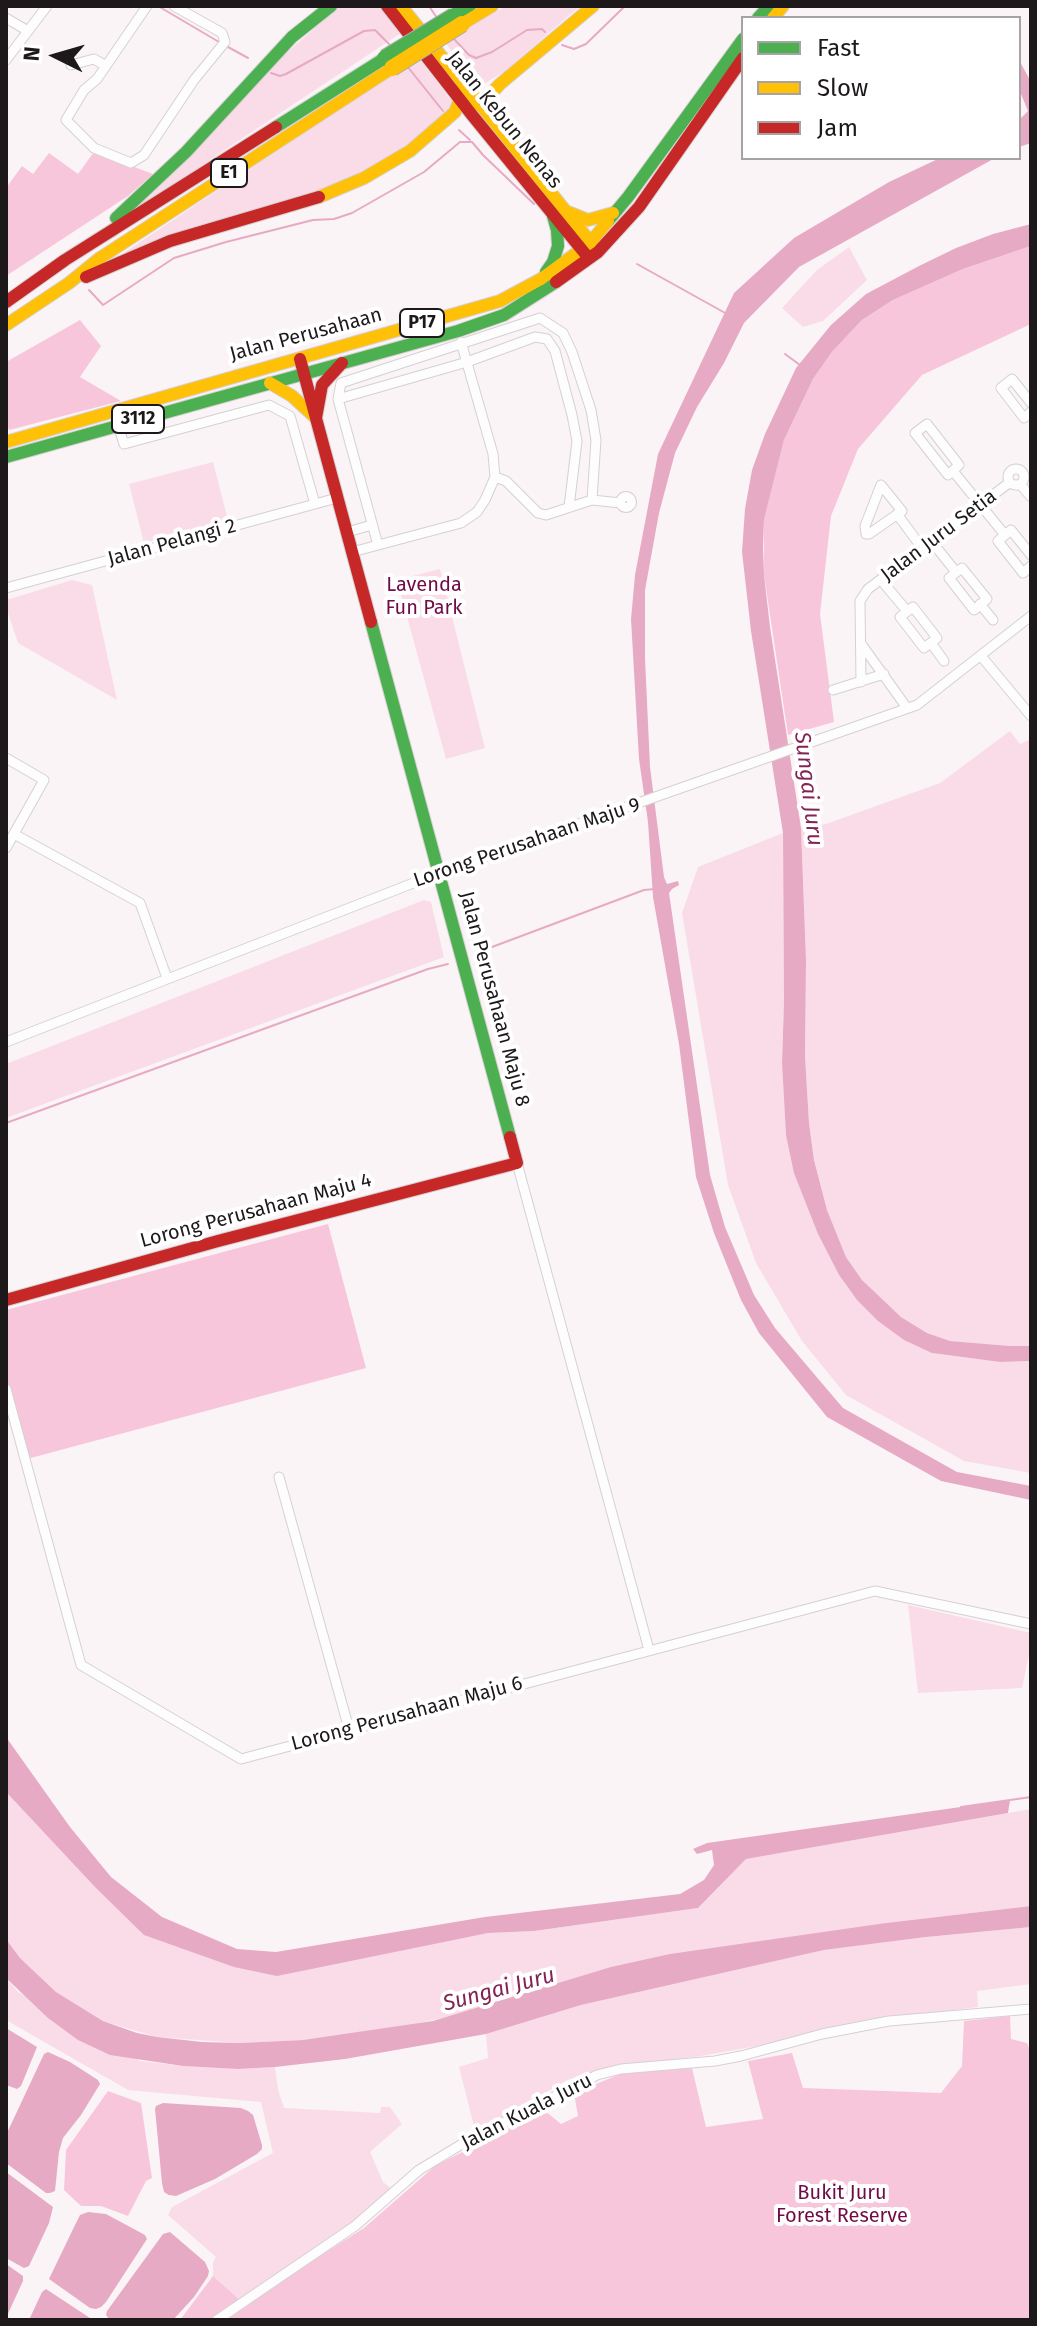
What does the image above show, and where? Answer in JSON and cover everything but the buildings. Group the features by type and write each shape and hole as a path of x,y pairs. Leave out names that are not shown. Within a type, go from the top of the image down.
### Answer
{"main road":[{"path":"65,260 137,199 186,152 292,37 331,6"},
{"name":"Jalan Kebun Nenas","path":"387,6 473,106 590,251"},
{"name":"Jalan Kebun Nenas","path":"401,6 461,80 473,106"},
{"name":"E1","path":"458,20 470,6"},
{"name":"E1","path":"6,302 65,260 458,20 492,6"},
{"path":"69,283 170,241 312,200 364,178 410,151 473,106 593,6"},
{"name":"Jalan Perusahaan","path":"6,457 270,383 302,366 500,301 541,279 590,251 741,42"},
{"name":"Jalan Perusahaan","path":"6,442 221,379 344,362 460,337 504,315 590,251 639,207 741,61"},
{"name":"E1","path":"6,325 389,63"},
{"path":"541,279 553,262 558,246 556,209 588,220 617,211"},
{"path":"316,418 322,385 344,362"},
{"name":"Jalan Perusahaan Maju 8","path":"302,366 517,1163"},
{"path":"270,383 292,396 316,418"},
{"name":"Lorong Perusahaan Maju 4","path":"6,1300 517,1163"}],"street":[{"path":"6,60 47,6"},
{"path":"147,6 97,79 84,90 66,120 94,148 131,163 144,155 194,80 225,42 222,33 174,6"},
{"path":"6,18 28,31"},
{"path":"71,65 94,59 106,66"},
{"path":"378,545 338,399 341,383 460,337 540,318 563,333 591,410 596,440 592,497"},
{"path":"352,552 461,523 485,500 495,477 493,454 460,337"},
{"path":"338,399 467,362 535,337 547,339 555,351 577,441 570,503"},
{"path":"563,380 580,376"},
{"path":"1031,403 1012,379 1001,388 1024,418 1031,413"},
{"path":"118,425 124,444 269,405 290,416 315,504"},
{"path":"927,424 959,465 953,471 948,475 915,433 927,424"},
{"name":"Jalan Juru Setia","path":"1022,472 1031,464"},
{"name":"Jalan Juru Setia","path":"1015,483 1007,477 1010,471 1015,469 1022,472"},
{"path":"953,471 1005,535"},
{"name":"Jalan Juru Setia","path":"862,645 860,601 868,589 979,505 1024,477 1022,472"},
{"path":"495,477 506,481 538,513 552,514 570,503 592,497 622,501"},
{"path":"1015,483 1031,497"},
{"path":"879,486 902,511 897,514 869,534 864,531 879,486"},
{"name":"Jalan Pelangi 2","path":"6,588 337,498"},
{"path":"897,514 922,548"},
{"path":"347,532 372,525"},
{"path":"1031,555 1011,530 998,541 1023,573 1031,567"},
{"path":"932,542 956,572"},
{"path":"962,568 987,599 980,604 974,610 949,578 962,568"},
{"path":"881,580 907,611"},
{"path":"980,604 993,620"},
{"path":"913,607 937,638 931,643 924,648 900,617 913,607"},
{"name":"Lorong Perusahaan Maju 9","path":"6,1042 439,873 917,705 1031,616"},
{"path":"931,643 944,661"},
{"path":"862,645 907,708"},
{"path":"861,682 862,645"},
{"path":"981,656 1031,716"},
{"path":"833,690 884,674"},
{"path":"6,758 44,780 6,848"},
{"path":"14,834 140,903 167,978"},
{"name":"Jalan Perusahaan Maju 8","path":"517,1163 649,1650"},
{"name":"Lorong Perusahaan Maju 6","path":"6,1389 81,1665 241,1759 875,1591 1031,1624"},
{"path":"279,1477 349,1729"},
{"name":"Jalan Kuala Juru","path":"217,2320 355,2226 419,2170 473,2138 597,2075 621,2069 715,2061 889,2021 1031,2009"}],"green space":[{"path":"340,6 380,6 401,33 113,224 282,57"},
{"path":"506,6 580,6 505,71 479,87 444,41"},
{"path":"418,57 454,104 446,117 378,166 343,184 122,254"},
{"path":"94,152 153,174 128,196 6,276 6,188 22,166 33,174 49,153 78,174"},
{"path":"1031,246 1031,324 922,375 858,449 831,516 820,614 834,722 788,735 764,575 764,520 784,440 813,379 832,352 862,320 893,300 963,269"},
{"path":"849,247 867,280 823,321 803,327 782,308 817,270"},
{"path":"80,320 101,346 80,377 121,401 9,430 6,421 6,362"},
{"path":"213,462 228,520 144,543 129,484"},
{"name":"Lavenda Fun Park","path":"440,569 485,748 446,759 397,580"},
{"path":"72,580 92,585 117,700 18,643 6,600"},
{"path":"1010,731 1020,744 1031,739 1031,1346 950,1341 927,1333 901,1317 862,1280 846,1257 827,1210 814,1160 805,1056 806,960 801,828 826,824 940,783"},
{"path":"783,833 782,1063 786,1135 818,1234 839,1275 857,1300 932,1353 1000,1362 1031,1361 1031,1473 964,1461 846,1395 802,1341 756,1263 728,1185 682,913 698,867"},
{"path":"424,900 431,902 444,957 6,1118 6,1064"},
{"path":"328,1224 366,1368 27,1459 6,1378 6,1310"},
{"path":"908,1605 1031,1633 1022,1688 918,1693"},
{"path":"6,1792 94,1886 234,1967 698,1908 746,1859 1031,1809 1031,1906 886,1923 396,2028 303,2040 240,2043 157,2037 103,2021 56,1992 20,1958 6,1939"},
{"path":"1031,1927 1031,1984 977,1991 978,2007 848,2024 757,2046 616,2066 567,2080 476,2134 459,2067 488,2058 486,2034 581,2005 824,1950"},
{"path":"6,1978 18,1992 141,2061 238,2069 275,2067 284,2108 380,2113 381,2107 390,2107 402,2124 370,2152 383,2182 392,2189 352,2223 240,2300 213,2276 216,2257 168,2215 172,2207 273,2153 261,2102 128,2090 6,2020"},
{"name":"Bukit Juru Forest Reserve","path":"1010,2016 1011,2039 1027,2043 1031,2053 1031,2320 227,2320 364,2228 435,2166 544,2110 561,2124 578,2116 574,2093 623,2073 692,2068 706,2127 763,2119 748,2061 792,2053 803,2088 941,2093 962,2066 964,2021"},
{"path":"108,2091 141,2103 152,2178 146,2181 128,2216 101,2206 81,2206 64,2190 66,2150"},
{"path":"213,2276 240,2300 211,2320 180,2320"}],"shaded area":[{"path":"1021,64 1031,82 1031,143 1021,146 1021,118 1028,111 1021,94"},
{"path":"936,160 991,160 799,267 744,323 675,453 659,513 645,590 650,767 664,877 667,884 678,881 679,885 669,893 710,1175 725,1227 754,1295 775,1328 843,1408 957,1472 1031,1486 1031,1500 941,1481 827,1417 759,1333 741,1300 696,1177 679,1044 653,897 648,822 639,759 631,619 635,575 658,454 734,293 794,238 889,182"},
{"name":"Sungai Juru","path":"1031,224 1031,246 963,269 893,300 862,320 832,352 813,379 784,440 764,520 763,547 770,627 801,828 809,1123 814,1160 827,1210 846,1257 862,1280 901,1317 927,1333 950,1341 1031,1346 1031,1361 1000,1362 932,1353 904,1340 878,1321 857,1300 839,1275 818,1234 794,1173 786,1135 782,1063 783,833 751,631 742,552 752,470 765,434 796,368 831,325 866,294 919,266 993,234"},
{"path":"6,1737 70,1827 111,1877 162,1917 237,1949 276,1952 485,1917 680,1894 704,1880 714,1865 712,1850 697,1854 693,1849 707,1843 1010,1800 1008,1813 746,1859 698,1908 534,1931 488,1933 277,1976 234,1967 144,1935 7,1793"},
{"name":"Sungai Juru","path":"1031,1906 1031,1927 824,1950 581,2005 486,2034 345,2059 275,2067 238,2069 183,2066 110,2055 78,2040 48,2018 6,1978 6,1939 20,1958 56,1992 103,2021 137,2033 202,2042 303,2040 433,2021 611,1967 670,1954"},
{"path":"6,2028 37,2047 17,2089 6,2085"},
{"path":"48,2052 70,2062 100,2084 63,2138 55,2191 46,2193 6,2163 6,2135 44,2054"},
{"path":"163,2103 248,2111 253,2115 262,2149 215,2179 176,2196 169,2195 164,2192 162,2183 155,2109"},
{"path":"6,2172 53,2207 29,2266 24,2268 6,2258"},
{"path":"88,2212 106,2214 147,2239 106,2302 96,2309 49,2279 80,2215"},
{"path":"170,2232 205,2262 209,2271 194,2297 173,2320 110,2320 107,2311 163,2234"},
{"path":"6,2264 23,2276 23,2281 6,2318"},
{"path":"46,2289 93,2320 29,2320"}],"waterway":[{"path":"158,6 219,42"},
{"path":"429,6 437,18"},
{"path":"562,45 574,49 586,44 625,6"},
{"path":"454,39 476,58 492,52 527,30 542,29 545,32"},
{"path":"271,73 286,74 364,31 375,30 390,45"},
{"path":"228,47 248,58"},
{"path":"407,66 443,111"},
{"path":"459,130 470,140"},
{"path":"89,290 103,305 174,258 313,220 334,219 352,213 424,172 460,142 472,142 534,204"},
{"path":"637,264 727,314"},
{"path":"785,354 800,365"},
{"path":"476,953 644,890 655,889"},
{"path":"6,1123 448,964"},
{"path":"961,1807 1031,1797"}],"traffic: fast":[{"path":"116,218 186,152 292,37 331,6"},
{"path":"454,16 470,6"},
{"path":"760,16 769,6"},
{"path":"385,58 454,16"},
{"path":"608,221 741,42"},
{"path":"276,127 385,58"},
{"path":"546,272 558,246 553,216"},
{"path":"6,457 458,331 504,315 556,282"},
{"path":"371,622 510,1137"}],"traffic: slow":[{"path":"401,6 596,249"},
{"path":"462,24 492,6"},
{"path":"464,103 482,103 500,84 593,6"},
{"path":"775,16 783,6"},
{"path":"392,68 462,24"},
{"path":"6,325 100,258 392,68"},
{"path":"319,197 364,178 410,151 455,112 463,91 461,80"},
{"path":"568,212 588,220 613,213"},
{"path":"6,442 500,301 541,279 590,243 608,221"},
{"path":"270,383 292,396 316,418"}],"traffic: jam":[{"path":"387,6 587,256"},
{"path":"556,282 598,252 639,207 741,61"},
{"path":"6,302 65,260 276,127"},
{"path":"86,277 170,241 319,197"},
{"path":"300,359 371,622"},
{"path":"316,418 322,385 342,363"},
{"path":"6,1300 517,1163 510,1137"}]}
